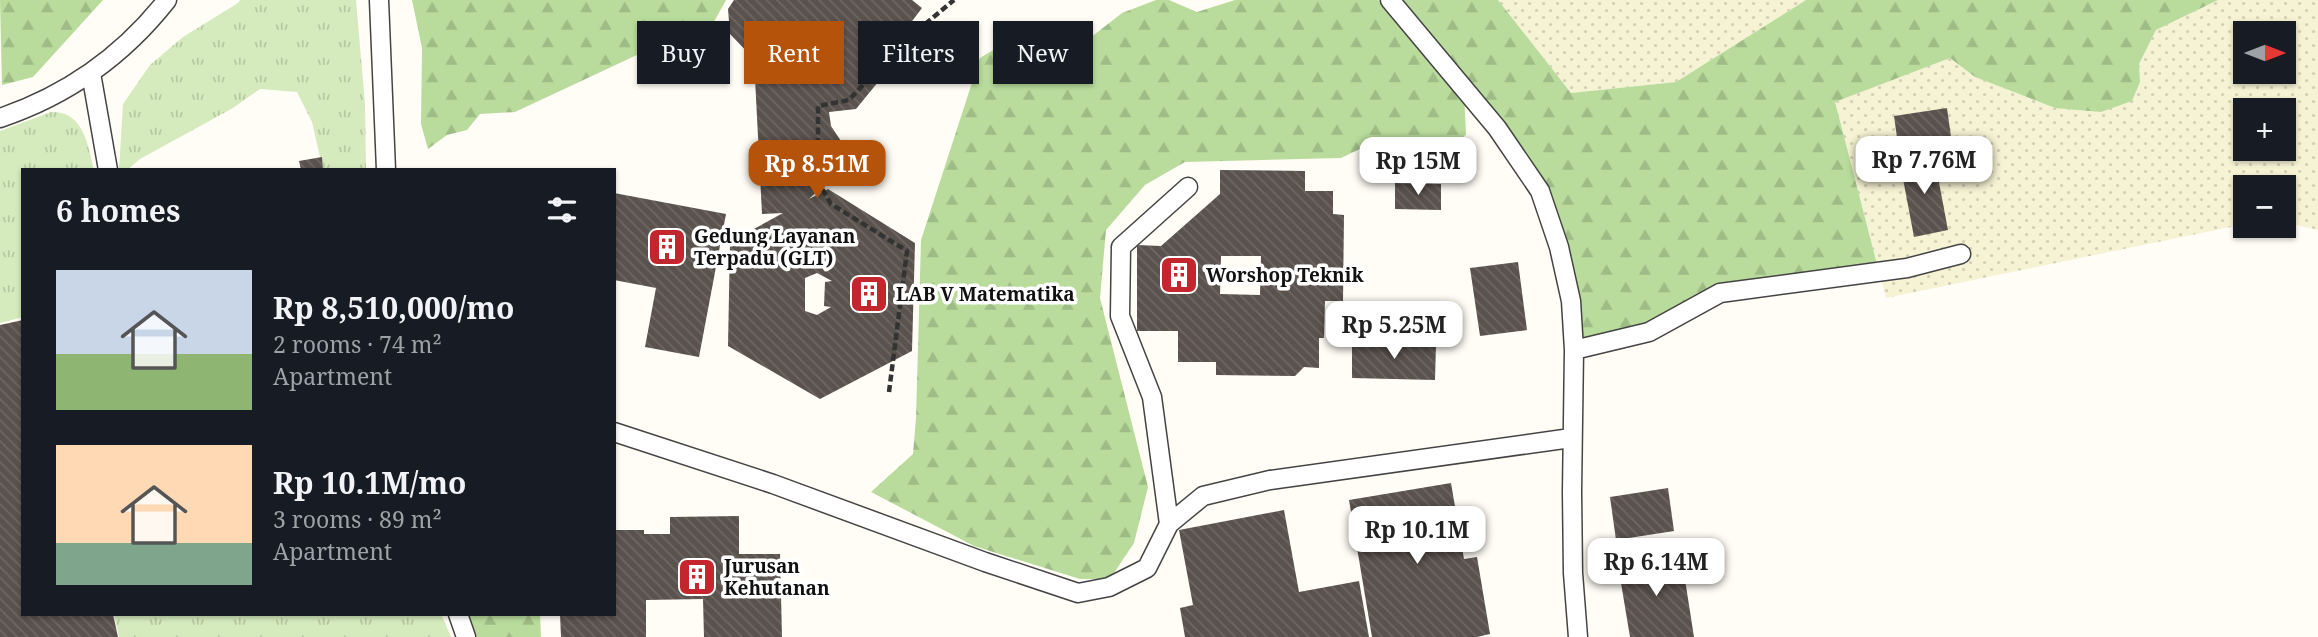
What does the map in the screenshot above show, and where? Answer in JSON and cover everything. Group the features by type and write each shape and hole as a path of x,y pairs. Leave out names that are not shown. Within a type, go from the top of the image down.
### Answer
{"lane":[{"path":"0,118 58,94 91,73 124,48 167,0"},
{"path":"379,0 386,168"},
{"path":"1390,0 1497,128 1540,191 1559,247 1571,301 1574,349 1571,438 1573,573 1578,637"},
{"path":"91,73 108,168"},
{"path":"1169,524 1152,397 1120,316 1121,247 1188,187"},
{"path":"1574,349 1649,332 1720,293 1907,268 1961,254"},
{"path":"616,433 773,484 985,562 1078,593 1108,587 1147,568 1169,524 1203,496 1270,480 1571,438"},
{"path":"459,616 467,637"}],"path":[{"path":"889,392 907,251 831,204 818,182 818,106 849,100 899,46 954,0"}],"shaded area":[{"path":"1498,0 1806,0 1676,82 1571,93"},
{"path":"2218,0 2318,0 2318,230 2296,225 2296,175 2233,175 2233,226 1886,298 1834,102 1950,58 1975,77 2055,108 2140,82 2139,64 2156,30"}],"green space":[{"path":"0,0 103,0 33,77 2,85"},
{"path":"240,0 356,0 365,104 366,168 323,168 312,122 297,92 260,89 233,108 140,159 129,168 119,168 123,104 150,65 183,37"},
{"path":"412,0 726,0 714,21 637,21 637,55 515,112 480,114 467,130 447,135 428,149 421,124 422,48"},
{"path":"1156,0 1169,0 1197,12 1235,0 1377,0 1391,3 1390,0 1498,0 1571,93 1676,82 1806,0 2218,0 2156,30 2139,64 2140,82 2132,101 2101,112 2055,108 1975,77 1950,58 1835,102 1879,272 1720,293 1649,332 1574,350 1540,191 1464,91 1466,134 1441,165 1381,139 1341,158 1185,162 1145,185 1106,230 1100,298 1148,487 1134,543 1110,579 1080,579 974,546 871,492 913,454 921,240 972,84 979,84 980,58 993,50 993,84 1093,84 1093,36 1122,13"},
{"path":"51,112 62,113 77,123 82,131 93,168 21,168 21,318 0,323 0,131"},
{"path":"114,616 442,616 451,637 119,637"},
{"path":"468,616 540,616 541,637 477,637"}],"building":[{"name":"LAB V Matematika","path":"734,0 912,0 922,8 912,21 858,21 858,84 876,84 856,109 829,112 831,126 847,150 828,181 809,199 828,189 915,243 912,351 820,399 728,346 730,242 783,213 762,214 755,84 844,84 844,21 744,21 744,49 730,34 728,9","holes":["817,273 832,281 825,282 824,306 831,307 817,315 805,311 805,278"]},
{"path":"1947,108 1952,144 1899,152 1894,116"},
{"path":"1934,156 1948,230 1914,237 1900,163"},
{"path":"322,157 323,168 301,168 299,161"},
{"name":"Worshop Teknik","path":"1220,170 1305,171 1305,191 1333,191 1333,214 1344,215 1343,301 1325,301 1324,338 1319,338 1319,368 1304,367 1295,376 1216,375 1216,362 1178,362 1178,331 1137,331 1137,245 1161,246 1220,194","holes":["1221,256 1261,256 1260,295 1220,294"]},
{"path":"1395,183 1441,184 1441,210 1395,209"},
{"name":"Gedung Layanan Terpadu (GLT)","path":"616,193 726,214 699,357 645,347 656,288 616,280"},
{"path":"1518,262 1527,330 1480,336 1470,268"},
{"path":"21,320 21,616 113,616 118,637 0,637 0,325"},
{"path":"1352,342 1436,344 1435,380 1352,378"},
{"path":"1451,483 1464,559 1477,557 1490,634 1477,637 1372,637 1349,500"},
{"path":"1668,488 1674,531 1616,540 1610,497"},
{"path":"1284,510 1299,592 1359,581 1369,637 1185,637 1180,608 1193,605 1179,530"},
{"name":"Jurusan Kehutanan","path":"739,516 739,554 780,554 782,637 704,637 703,599 646,600 646,637 561,637 560,616 616,616 616,530 670,534 670,517"},
{"path":"1681,554 1694,637 1630,637 1618,565"}],"place":[{"name":"Gedung Layanan Terpadu (GLT)","path":"667,247"},
{"name":"Worshop Teknik","path":"1179,275"},
{"name":"LAB V Matematika","path":"869,294"},
{"name":"Jurusan Kehutanan","path":"697,577"}]}
